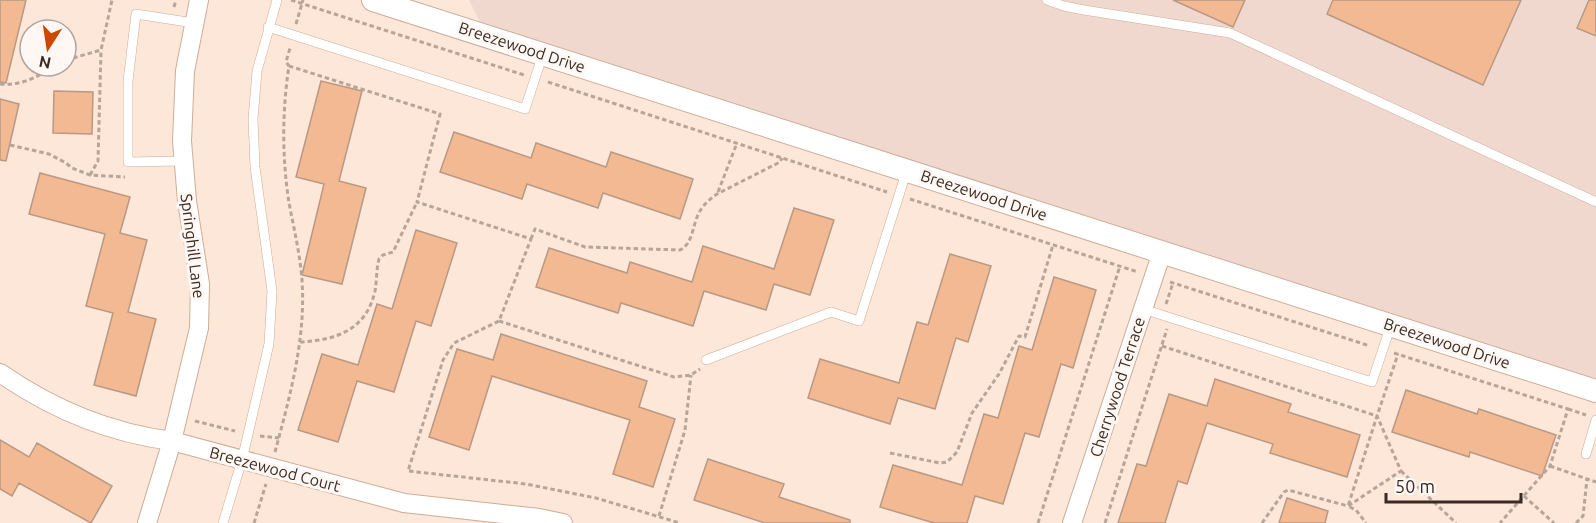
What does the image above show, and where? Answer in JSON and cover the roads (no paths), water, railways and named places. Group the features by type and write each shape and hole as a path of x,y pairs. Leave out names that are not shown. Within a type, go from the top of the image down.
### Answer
{"street":[{"name":"Springhill Lane","path":"147,523 172,441 199,328 201,302 198,267 188,212 183,161 183,97 199,0"},
{"name":"Breezewood Drive","path":"373,0 1596,391"},
{"name":"Cherrywood Terrace","path":"1072,523 1162,252"},
{"name":"Breezewood Court","path":"0,373 71,414 142,438 172,441 404,503 539,518 563,523"}],"lane":[{"path":"223,523 249,434 265,367 271,320 272,291 255,167 253,119 257,71 268,27 278,0"},
{"path":"1047,0 1084,10 1230,33 1596,202"},
{"path":"183,161 128,162 128,81 136,14 194,23"},
{"path":"268,27 525,109 543,54"},
{"path":"706,360 831,312 859,321 907,170"},
{"path":"1143,309 1372,382 1391,325"},
{"path":"1586,454 1596,420"}]}
